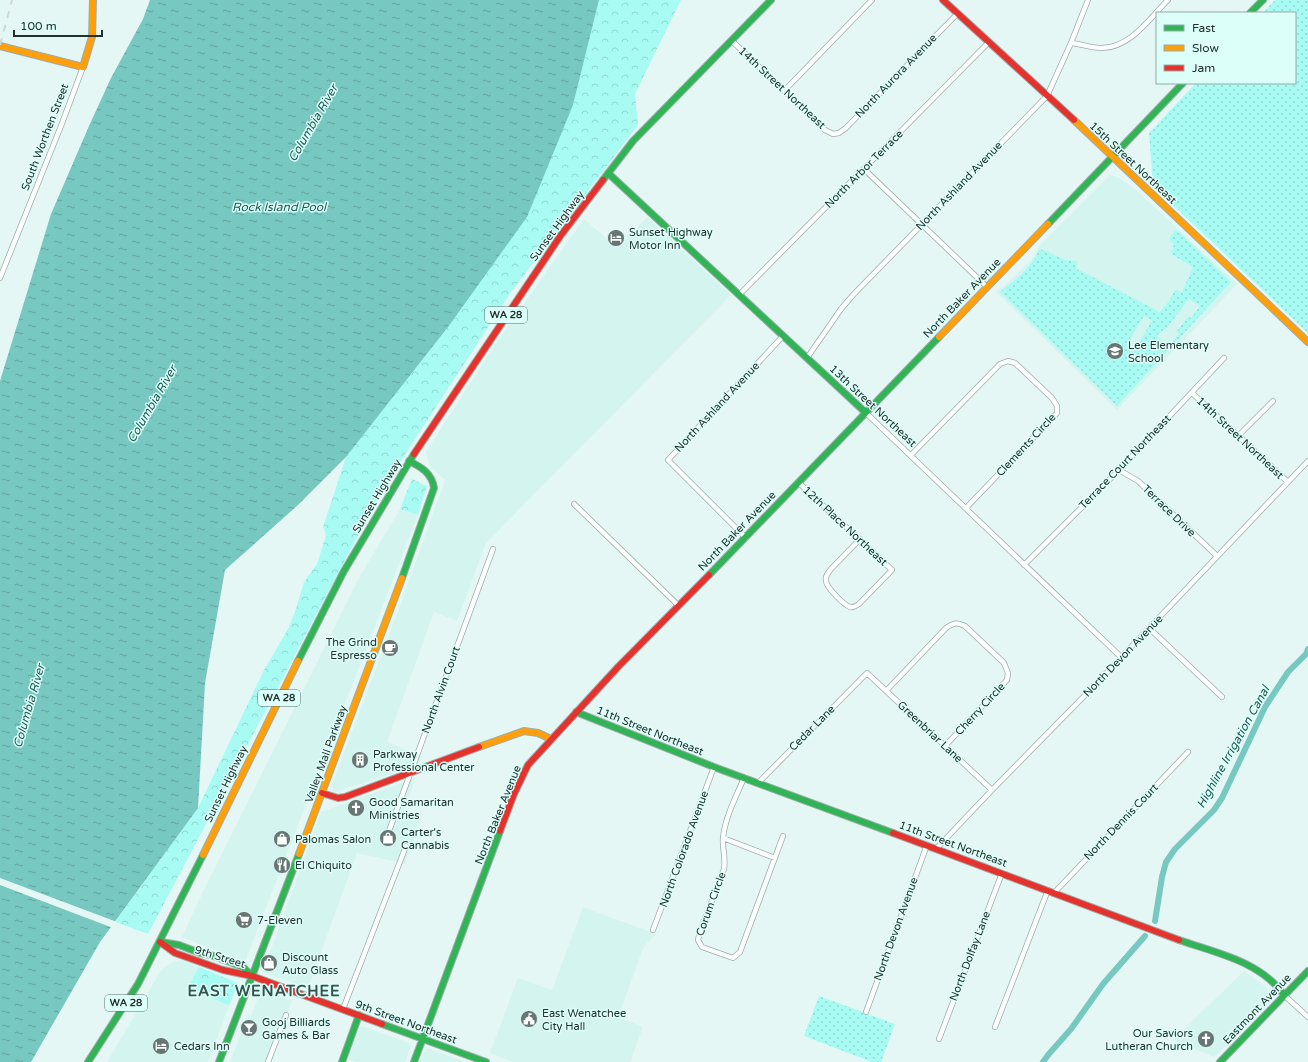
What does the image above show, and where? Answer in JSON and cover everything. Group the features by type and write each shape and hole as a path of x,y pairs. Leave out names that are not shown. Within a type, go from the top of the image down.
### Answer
{"main road":[{"name":"South Worthen Street","path":"84,67 92,37 93,0"},
{"name":"Sunset Highway","path":"88,1062 138,984 288,680 344,571 409,461 561,235 633,141 771,0"},
{"name":"15th Street Northeast","path":"943,0 988,43 1113,156 1308,342"},
{"path":"1251,12 1263,0"},
{"path":"0,46 84,67"},
{"name":"North Baker Avenue","path":"414,1062 514,794 528,765 576,712 746,538 986,286 1182,84"},
{"name":"13th Street Northeast","path":"608,173 865,412"},
{"name":"Valley Mall Parkway","path":"219,1062 322,793 434,486 431,478 422,468 409,461"},
{"name":"11th Street Northeast","path":"576,712 714,767 1243,962 1270,979 1284,995"},
{"path":"322,793 338,798 345,797 524,731 532,731 551,739"},
{"name":"9th Street","path":"160,942 175,953 223,970 252,976"},
{"name":"9th Street","path":"160,942 180,945 200,953 212,955 243,967 252,976"},
{"name":"Eastmont Avenue","path":"1220,1062 1308,970"},
{"name":"9th Street Northeast","path":"252,976 486,1062"},
{"path":"342,1062 359,1015"}],"street":[{"path":"784,91 872,0"},
{"name":"North Ashland Avenue","path":"807,358 840,309 1047,96 1088,0"},
{"path":"1156,12 1168,0"},
{"path":"1071,42 1102,48 1119,45 1135,34 1156,12"},
{"name":"North Aurora Avenue","path":"833,134 839,133 846,128 957,14"},
{"name":"14th Street Northeast","path":"732,41 825,130 833,134"},
{"name":"North Arbor Terrace","path":"739,295 988,43"},
{"name":"South Worthen Street","path":"0,278 84,67"},
{"path":"864,169 986,286"},
{"name":"North Ashland Avenue","path":"746,538 668,460 783,336"},
{"name":"Terrace Court Northeast","path":"1024,565 1119,470 1224,358"},
{"name":"Clements Circle","path":"911,455 1000,364 1008,361 1015,363 1052,398 1057,406 1057,413 966,508"},
{"name":"14th Street Northeast","path":"1192,393 1288,482"},
{"path":"1238,436 1272,401"},
{"name":"13th Street Northeast","path":"865,412 1121,657"},
{"name":"North Devon Avenue","path":"936,849 1094,686 1308,461"},
{"name":"Terrace Drive","path":"1119,470 1138,481 1217,556"},
{"name":"12th Place Northeast","path":"798,482 860,539 892,570 859,604 854,607 849,607 844,604 830,589 825,580 831,569 860,539"},
{"path":"574,504 679,606"},
{"name":"North Alvin Court","path":"389,831 493,549"},
{"name":"Cherry Circle","path":"886,691 946,628 955,623 965,626 1007,668 1007,680 945,746"},
{"path":"1149,628 1222,697"},
{"name":"Greenbriar Lane","path":"867,673 992,790"},
{"name":"Cedar Lane","path":"758,783 867,673"},
{"name":"North Dennis Court","path":"996,1027 1051,892 1188,752"},
{"name":"North Colorado Avenue","path":"653,930 714,767"},
{"name":"Corum Circle","path":"744,778 729,815 723,838 724,869 700,932 698,940 702,947 733,958 740,952 783,836"},
{"path":"723,838 775,858"},
{"name":"North Devon Avenue","path":"866,1012 926,845"},
{"path":"343,1009 406,846"},
{"name":"North Dolfay Lane","path":"939,1039 1002,873"},
{"name":"11th Street Northeast","path":"1284,995 1308,1017"},
{"path":"268,1062 286,1015"}],"shaded area":[{"name":"Lee Elementary School","path":"1110,175 1118,177 1136,190 1237,284 1117,410 996,292 1010,281 1033,258 1040,245"},
{"path":"647,217 731,295 486,543 457,621 434,612 387,742 422,756 419,765 335,792 331,787 402,600 445,480 430,467 426,452 492,349 584,219 618,248"},
{"path":"400,509 418,515 245,962 182,937 359,578"},
{"path":"415,778 404,811 422,817 405,864 357,853 308,988 263,972 321,812"},
{"path":"583,907 656,934 644,946 618,1017 643,1027 630,1062 513,1062 490,1053 518,978 552,990"},
{"path":"180,960 238,983 208,1062 107,1062 162,969 173,962"},
{"path":"1244,971 1265,986 1271,996 1270,1003 1214,1057 1173,1040"},
{"path":"261,990 292,1001 270,1062 230,1062 248,1015 251,1016"},
{"path":"362,1026 409,1043 411,1046 405,1062 357,1062 348,1059 359,1028"},
{"path":"426,1049 430,1049 465,1062 419,1062"}],"green space":[{"path":"599,0 681,0 635,94 638,125 511,292 383,488 148,934 115,922 198,808 264,670 288,629 304,582 317,564 326,535 323,527 346,457 448,327 573,105"},
{"path":"1275,0 1308,0 1308,333 1153,186 1149,133 1195,84 1296,84 1296,12 1264,12"},
{"path":"1177,230 1231,282 1117,406 1000,292 1018,278 1035,258 1039,249 1065,260 1077,261 1076,269 1160,312 1169,301 1175,290 1182,292 1193,267 1171,254 1174,245 1169,239 1174,231","holes":["1189,299 1200,306 1191,318 1188,317 1177,331 1179,334 1168,347 1157,336 1160,332 1166,329","1144,316 1152,320 1136,349 1127,344"]},
{"path":"412,479 427,486 418,515 400,509"},
{"path":"199,967 238,983 229,1005 187,989"},
{"path":"819,996 895,1024 881,1062 872,1062 804,1036"}],"water":[{"name":"Rock Island Pool","path":"150,0 599,0 573,105 527,217 448,327 346,457 298,505 225,570 205,683 198,808 100,942 31,1062 0,1062 0,381 51,214 111,78 143,19"}],"pier":[{"path":"0,878 117,922 113,928 0,885"}],"waterway":[{"name":"Highline Irrigation Canal","path":"1155,921 1166,862 1175,849 1214,810 1222,798 1265,707 1288,672 1306,654 1308,649"},
{"name":"Highline Irrigation Canal","path":"1043,1062 1071,1029 1103,984 1145,936"}],"railway":[{"path":"0,45 12,0"}],"traffic: fast":[{"path":"603,180 633,141 771,0"},
{"path":"1251,12 1263,0"},
{"path":"1048,224 1182,84"},
{"path":"608,173 865,412"},
{"path":"709,575 939,337"},
{"path":"298,661 344,571 414,454"},
{"path":"402,578 434,488 428,474 422,468 409,461"},
{"path":"576,712 714,767 893,833"},
{"path":"414,1062 500,831"},
{"path":"219,1062 299,854"},
{"path":"88,1062 138,984 203,855"},
{"path":"1179,940 1222,954 1250,966 1274,983 1284,995"},
{"path":"161,942 179,945 200,953 211,955 243,967 252,976"},
{"path":"1220,1062 1308,971"},
{"path":"342,1062 359,1015"},
{"path":"382,1024 486,1062"}],"traffic: slow":[{"path":"0,46 83,67 92,37 93,0"},
{"path":"1074,120 1308,342"},
{"path":"939,337 1048,224"},
{"path":"299,854 402,578"},
{"path":"203,855 298,661"},
{"path":"479,747 524,731 538,733 551,739"}],"traffic: jam":[{"path":"943,0 1074,120"},
{"path":"414,454 561,235 603,180"},
{"path":"500,831 514,794 528,765 618,667 709,575"},
{"path":"322,793 338,798 345,797 479,747"},
{"path":"893,833 1179,940"},
{"path":"160,942 175,953 223,970 252,976 382,1024"}],"place":[{"name":"Sunset Highway Motor Inn","path":"616,238"},
{"name":"Lee Elementary School","path":"1115,351"},
{"name":"The Grind Espresso","path":"390,648"},
{"name":"Parkway Professional Center","path":"360,760"},
{"name":"Good Samaritan Ministries","path":"356,808"},
{"name":"Carter's Cannabis","path":"388,838"},
{"name":"Palomas Salon","path":"282,839"},
{"name":"El Chiquito","path":"282,865"},
{"name":"7-Eleven","path":"244,920"},
{"name":"Discount Auto Glass","path":"269,963"},
{"name":"East Wenatchee City Hall","path":"529,1019"},
{"name":"Gooj Billiards Games & Bar","path":"249,1028"},
{"name":"Our Saviors Lutheran Church","path":"1206,1039"},
{"name":"Cedars Inn","path":"161,1046"}],"district":[{"name":"EAST WENATCHEE","path":"264,991"}],"water label":[{"name":"Columbia River","path":"313,123"},
{"name":"Columbia River","path":"152,404"},
{"name":"Columbia River","path":"29,706"}]}
